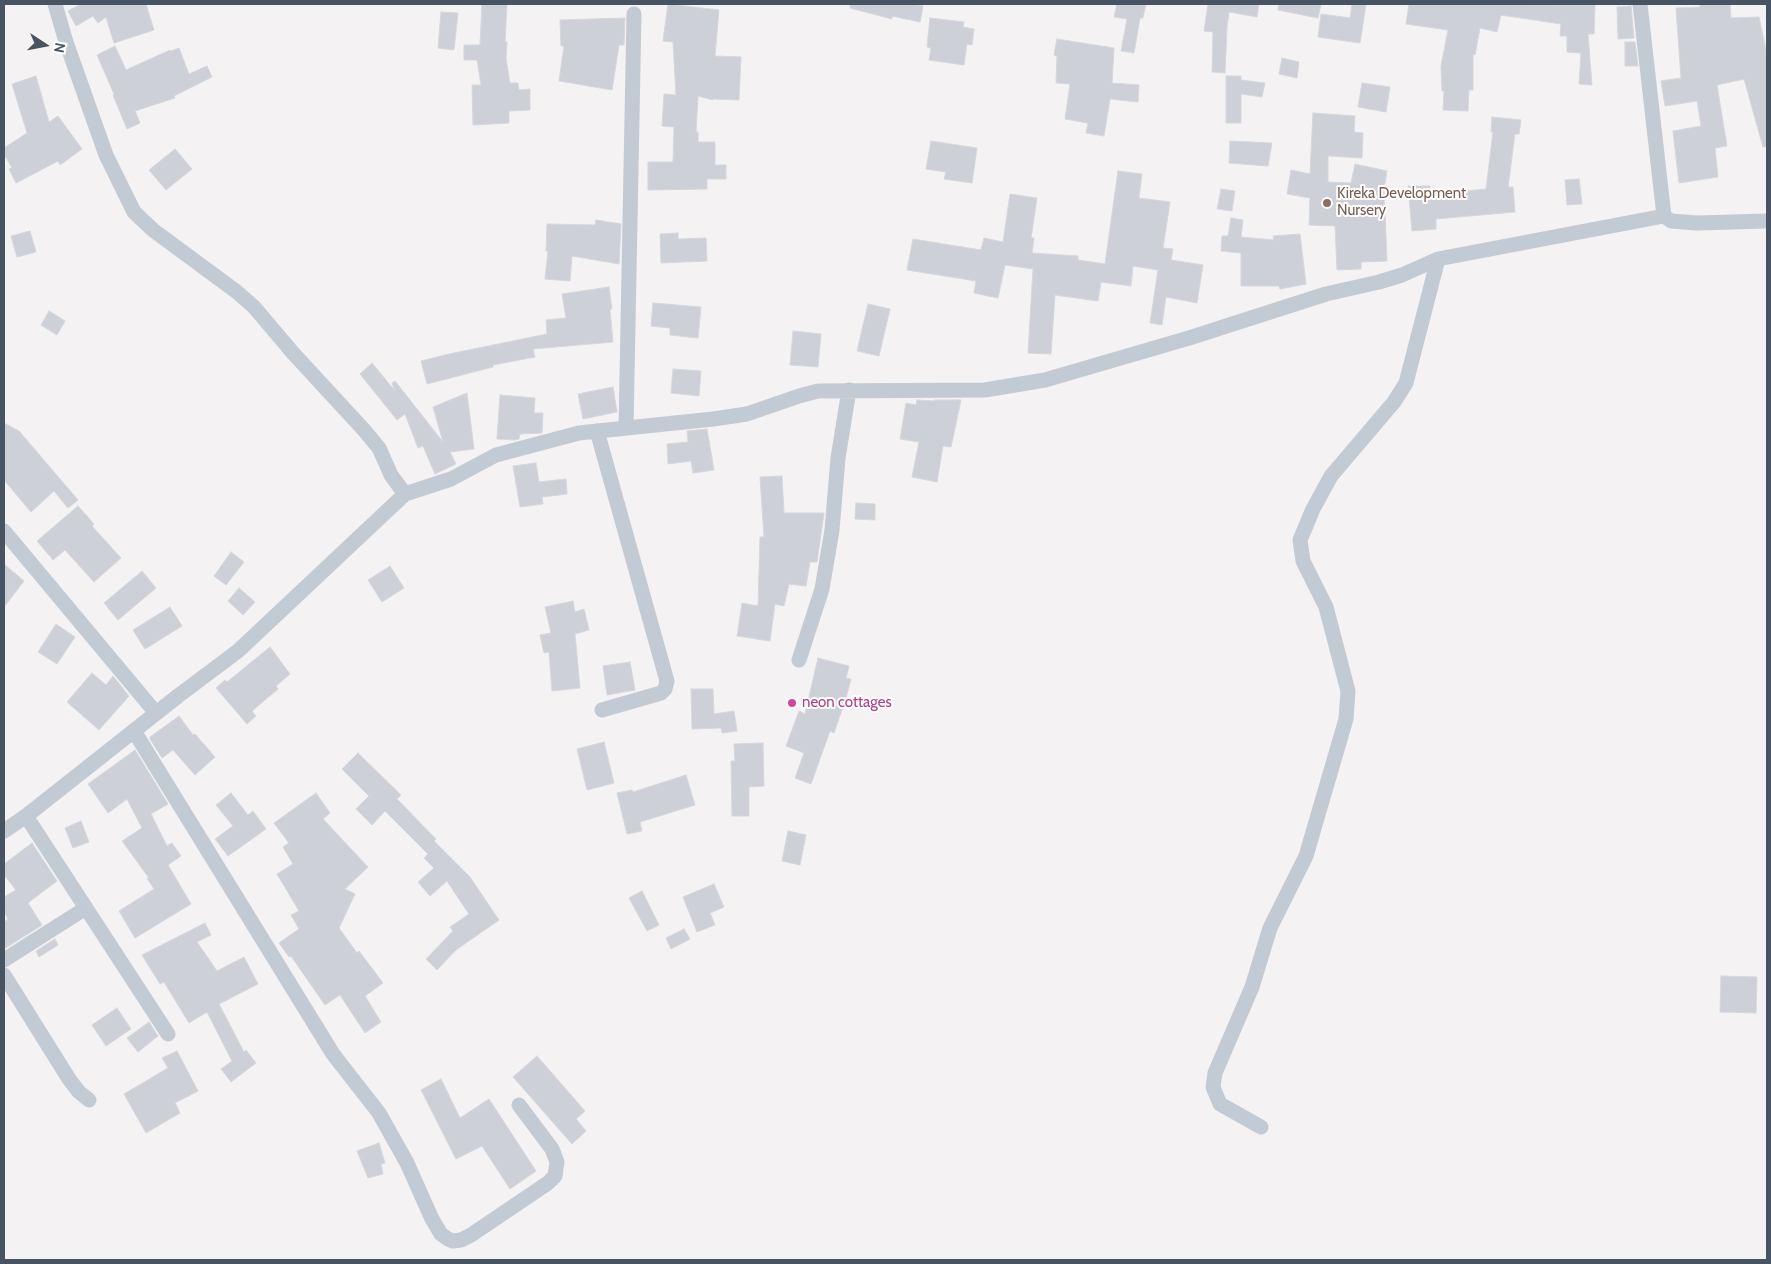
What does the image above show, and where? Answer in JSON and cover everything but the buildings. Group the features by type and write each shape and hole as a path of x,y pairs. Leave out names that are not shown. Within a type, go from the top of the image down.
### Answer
{"street":[{"path":"55,4 66,42 106,155 134,212 153,230 237,292 254,307 379,448 391,475 405,494"},
{"path":"1640,4 1664,216 1670,221 1696,223 1767,221"},
{"path":"626,428 634,14"},
{"path":"4,831 26,816 238,651 405,494 451,478 496,455 579,433 748,414 818,391 985,390 1045,380 1189,338 1326,294 1402,275 1438,259 1664,216"},
{"path":"1262,1128 1220,1104 1213,1087 1215,1073 1252,987 1270,928 1306,856 1346,719 1348,691 1326,607 1303,561 1300,540 1313,509 1331,476 1394,402 1406,382 1438,259"},
{"path":"799,660 822,589 832,530 838,458 849,390"},
{"path":"597,431 667,681 665,689 661,693 602,710"},
{"path":"4,531 156,713"},
{"path":"134,731 333,1054 379,1113 407,1163 432,1219 441,1234 448,1239 453,1241 461,1240 471,1235 548,1183 555,1176 557,1162 552,1149 519,1105"},
{"path":"26,816 168,1034"},
{"path":"4,960 86,908"},
{"path":"4,975 69,1079 78,1092 89,1100"}],"place":[{"name":"Kireka Development Nursery","path":"1327,203"},
{"name":"neon cottages","path":"792,703"}]}
